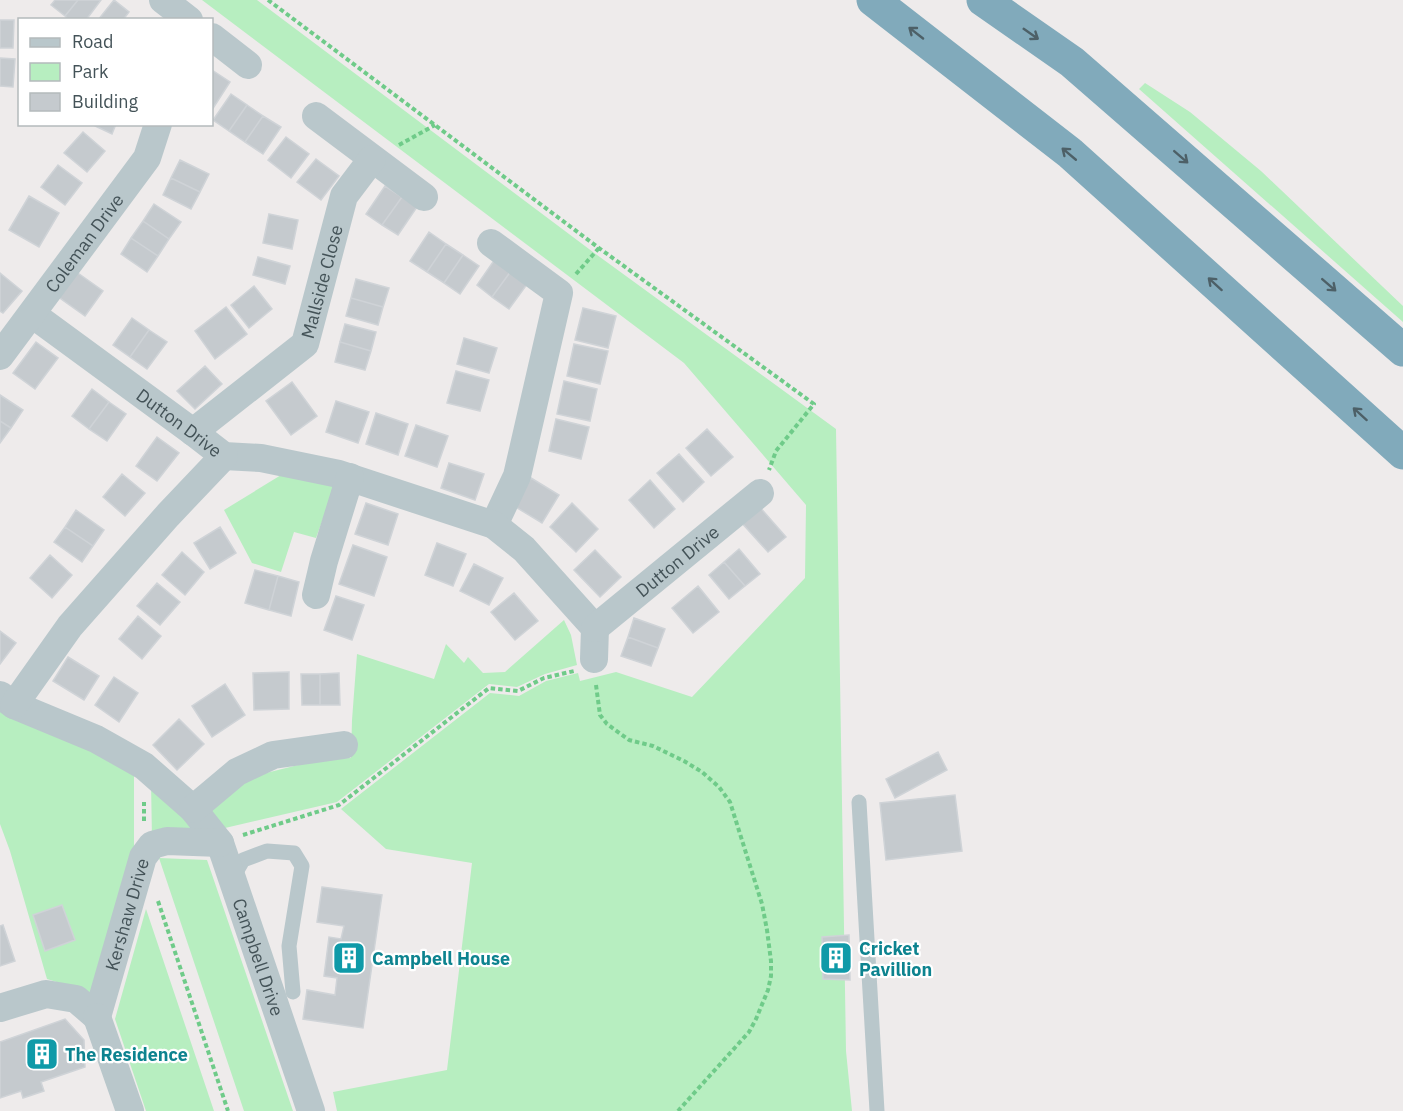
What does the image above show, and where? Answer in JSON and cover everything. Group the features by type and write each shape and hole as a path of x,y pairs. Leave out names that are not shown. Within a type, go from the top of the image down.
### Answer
{"highway":[{"path":"873,0 1070,153 1403,453"},
{"path":"983,0 1072,62 1403,350"}],"street":[{"path":"163,0 186,18"},
{"path":"213,38 249,65"},
{"path":"316,116 424,196"},
{"name":"Coleman Drive","path":"3,347 32,314 147,158 157,126"},
{"name":"Mallside Close","path":"193,432 305,344 344,196 372,159"},
{"path":"491,243 559,293 517,476 494,525"},
{"name":"Dutton Drive","path":"32,314 224,456 261,458 339,474 494,525 524,549 595,628 760,493"},
{"name":"Campbell Drive","path":"224,456 168,515 7,700 96,739 144,766 193,808 220,843 311,1111"},
{"path":"168,515 261,458"},
{"path":"316,595 350,477"},
{"path":"594,659 595,628"},
{"path":"193,808 237,772 273,755 344,745"},
{"name":"Kershaw Drive","path":"97,1017 143,856 152,845 167,841 220,843"},
{"path":"0,1008 46,994 76,999 97,1017 130,1111"}],"lane":[{"path":"859,802 877,1111"},
{"path":"232,879 243,860 267,850 294,853 302,866 289,946 293,992"}],"path":[{"path":"268,0 599,248 814,404 776,452 760,493"},
{"path":"372,159 435,125"},
{"path":"559,293 599,248"},
{"path":"220,843 339,805 489,688 518,691 544,678 575,670 594,659 600,715 607,724 629,740 652,746 684,761 711,779 726,794 762,904 767,930 771,976 756,1019 749,1032 678,1111"},
{"path":"143,856 144,766"},
{"path":"158,901 228,1111"}],"green space":[{"path":"202,0 257,0 593,252 836,429 846,1051 852,1111 337,1111 333,1092 447,1070 472,863 386,849 341,809 490,693 519,696 546,681 578,673 580,681 616,672 692,697 805,578 806,505 684,363"},
{"path":"1145,83 1190,112 1261,171 1403,306 1403,322 1139,89"},
{"path":"286,472 335,486 316,538 294,532 281,572 252,563 224,510"},
{"path":"564,620 571,635 577,665 545,674 517,687 489,684 337,802 225,828 207,812 236,785 262,774 322,759 351,758 357,654 434,679 446,644 464,663 468,657 483,673 505,672"},
{"path":"0,706 134,771 134,853 92,993 47,979 0,824"},
{"path":"151,782 206,835 152,839"},
{"path":"159,858 207,860 293,1111 244,1111"},
{"path":"146,909 214,1111 146,1111 115,1019"}],"building":[{"path":"55,0 78,0 65,16 51,5"},
{"path":"78,0 101,0 88,18 67,18 65,16"},
{"path":"114,0 129,12 124,18 100,18"},
{"path":"0,20 14,20 13,48 0,48"},
{"path":"0,58 15,59 13,87 0,86"},
{"path":"213,71 230,82 213,108"},
{"path":"231,94 247,105 229,131 213,120"},
{"path":"247,105 263,116 245,142 229,131"},
{"path":"263,116 281,127 263,154 245,142"},
{"path":"95,126 115,126 112,134"},
{"path":"83,132 105,151 87,172 64,153"},
{"path":"286,137 309,154 291,178 268,160"},
{"path":"316,159 339,176 321,200 297,182"},
{"path":"180,160 209,174 200,192 171,178"},
{"path":"58,165 82,183 65,205 41,187"},
{"path":"171,178 200,192 191,209 163,195"},
{"path":"385,186 402,197 382,225 366,214"},
{"path":"29,196 59,213 39,247 9,230"},
{"path":"402,197 417,207 398,235 382,225"},
{"path":"154,204 181,222 169,239 143,221"},
{"path":"269,214 298,220 292,249 263,243"},
{"path":"143,221 169,239 158,256 131,238"},
{"path":"429,232 446,244 427,272 410,261"},
{"path":"131,238 158,256 147,272 121,254"},
{"path":"446,244 463,255 444,283 427,272"},
{"path":"463,255 479,266 460,294 444,283"},
{"path":"258,257 290,266 285,284 253,275"},
{"path":"495,259 511,271 492,297 477,285"},
{"path":"75,271 103,291 85,316 57,296"},
{"path":"511,271 528,283 509,309 492,297"},
{"path":"0,273 22,291 3,313 0,311"},
{"path":"356,279 389,288 383,307 351,298"},
{"path":"254,286 272,309 249,328 231,305"},
{"path":"351,298 383,307 378,325 346,316"},
{"path":"226,307 247,334 215,359 195,331"},
{"path":"583,308 616,316 608,348 575,340"},
{"path":"132,318 149,330 130,357 113,345"},
{"path":"345,324 376,332 371,351 340,342"},
{"path":"149,330 167,342 147,369 130,357"},
{"path":"464,338 497,348 489,373 457,364"},
{"path":"36,342 58,358 35,389 13,373"},
{"path":"340,342 371,351 365,370 335,362"},
{"path":"574,344 608,351 600,384 567,376"},
{"path":"205,366 222,384 195,409 177,391"},
{"path":"456,371 489,380 480,411 447,403"},
{"path":"564,381 597,389 590,421 557,414"},
{"path":"292,382 317,416 291,435 266,401"},
{"path":"92,389 109,402 89,429 72,416"},
{"path":"0,395 23,410 11,428 0,421"},
{"path":"336,401 369,412 358,443 326,432"},
{"path":"109,402 126,414 107,441 89,429"},
{"path":"376,413 408,424 398,455 366,444"},
{"path":"556,419 589,427 581,459 549,451"},
{"path":"0,421 11,428 0,443"},
{"path":"416,425 448,436 437,467 405,456"},
{"path":"707,429 733,457 711,476 686,448"},
{"path":"157,437 179,453 157,481 136,466"},
{"path":"679,454 704,482 683,502 657,473"},
{"path":"449,463 484,474 475,500 441,488"},
{"path":"122,474 145,493 125,516 103,497"},
{"path":"531,478 559,495 542,523 514,506"},
{"path":"650,480 675,509 654,528 629,500"},
{"path":"366,503 398,514 388,545 355,534"},
{"path":"572,503 598,529 576,552 550,527"},
{"path":"758,505 786,537 768,552 740,521"},
{"path":"76,510 104,530 93,546 65,527"},
{"path":"65,527 93,546 82,562 54,542"},
{"path":"220,527 236,553 210,569 194,543"},
{"path":"437,543 466,554 453,586 425,575"},
{"path":"353,545 387,557 374,596 339,584"},
{"path":"739,549 760,574 745,586 724,562"},
{"path":"595,550 621,577 600,597 574,570"},
{"path":"182,552 204,572 185,595 162,575"},
{"path":"50,555 72,575 52,598 30,578"},
{"path":"724,562 745,586 729,599 709,575"},
{"path":"474,564 503,578 489,605 460,591"},
{"path":"255,570 278,576 269,610 245,603"},
{"path":"278,576 299,582 291,616 269,610"},
{"path":"157,583 180,602 160,625 137,606"},
{"path":"698,586 719,612 693,633 672,608"},
{"path":"514,593 538,621 515,640 491,612"},
{"path":"336,596 364,605 352,640 324,630"},
{"path":"138,616 161,636 142,659 119,639"},
{"path":"634,618 665,629 658,648 628,637"},
{"path":"0,631 16,643 0,664"},
{"path":"628,637 658,648 651,666 621,656"},
{"path":"68,657 99,676 84,700 53,681"},
{"path":"289,672 289,709 254,710 253,673"},
{"path":"339,673 340,705 320,705 320,674"},
{"path":"301,674 320,674 320,705 302,705"},
{"path":"114,677 138,693 119,722 95,705"},
{"path":"225,684 245,715 212,737 192,706"},
{"path":"179,719 204,744 177,770 153,745"},
{"path":"938,752 947,770 895,798 886,779"},
{"path":"955,795 962,851 886,860 880,803"},
{"name":"Campbell House","path":"322,887 382,895 363,1028 303,1019 307,990 335,995 337,978 324,976 329,937 341,939 344,926 317,922"},
{"path":"62,905 75,940 45,951 33,915"},
{"path":"3,925 15,961 0,966 0,926"},
{"name":"Cricket Pavillion","path":"849,935 850,980 823,979 822,937"},
{"name":"The Residence","path":"65,1019 84,1040 85,1067 41,1082 44,1091 23,1098 21,1091 0,1098 0,1042"}],"place":[{"name":"Campbell House","path":"349,958"},
{"name":"Cricket Pavillion","path":"836,958"},
{"name":"The Residence","path":"42,1054"}]}
